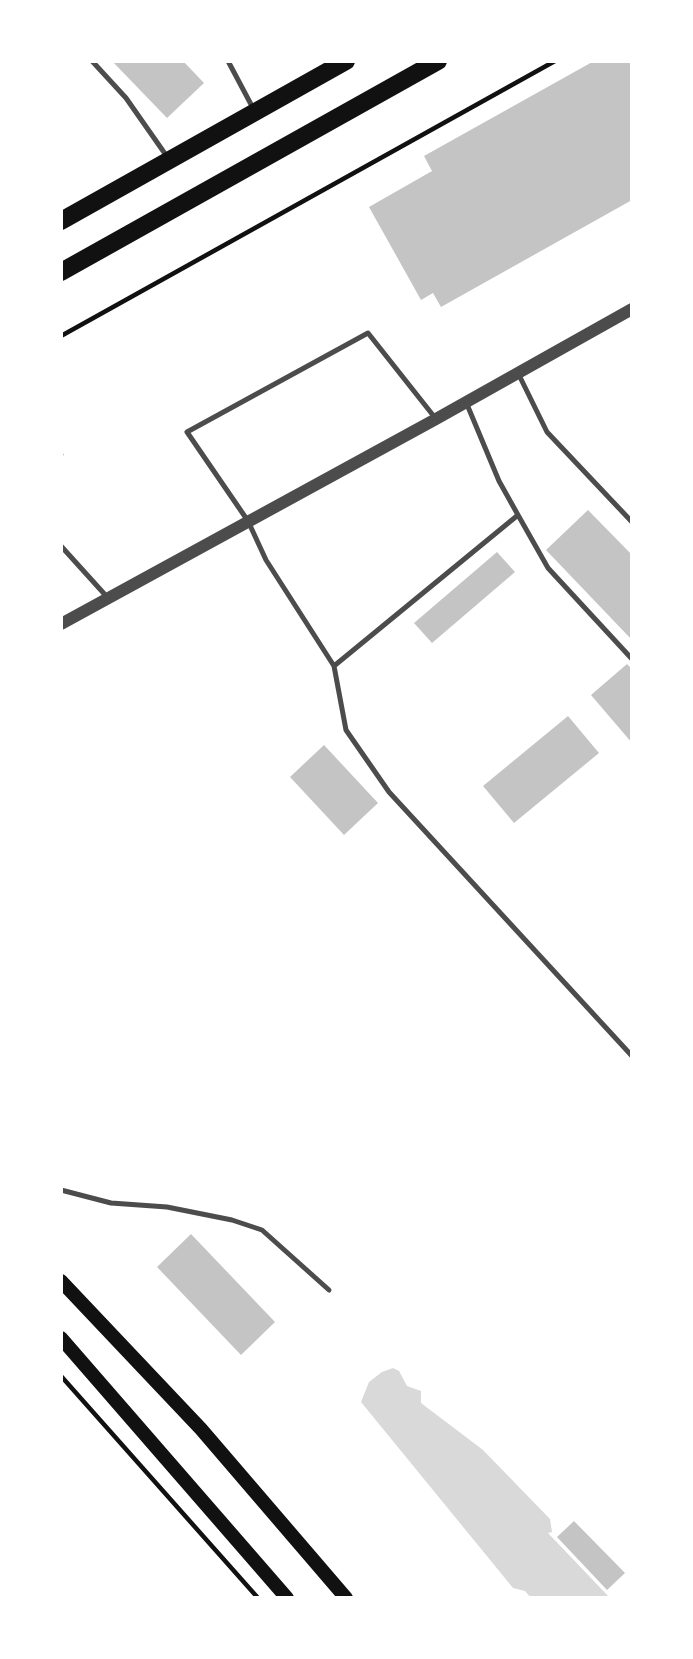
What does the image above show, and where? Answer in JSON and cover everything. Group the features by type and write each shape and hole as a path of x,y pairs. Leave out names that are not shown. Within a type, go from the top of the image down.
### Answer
{"main road":[{"path":"61,221 346,61"},
{"path":"61,272 438,61"},
{"path":"61,1281 201,1429 346,1598"},
{"path":"61,1338 287,1598"}],"street":[{"path":"61,624 632,309"}],"lane":[{"path":"92,61 126,98 170,161"},
{"path":"228,61 255,113"},
{"path":"436,419 368,333 187,432 248,522 266,560 334,666 346,730 389,792 632,1056"},
{"path":"518,373 547,432 632,522"},
{"path":"466,402 499,481 548,568 632,659"},
{"path":"334,666 518,515"},
{"path":"61,546 108,598"},
{"path":"61,1190 111,1203 180,1210 232,1220 262,1230 329,1290"}],"path":[{"path":"61,336 555,61"},
{"path":"61,1376 258,1598"}],"shaded area":[{"path":"393,1368 399,1371 407,1386 421,1391 421,1403 483,1450 550,1519 552,1532 548,1533 610,1598 531,1598 525,1591 513,1588 361,1402 369,1382"}],"building":[{"path":"112,61 183,61 204,83 167,118"},
{"path":"594,61 632,61 632,200 441,307 433,293 421,300 369,207 432,171 424,156"},
{"path":"588,510 632,555 632,640 546,550"},
{"path":"497,552 515,572 432,643 414,623"},
{"path":"627,664 632,669 632,743 591,695"},
{"path":"568,716 599,753 514,823 483,786"},
{"path":"324,745 378,803 344,835 290,777"},
{"path":"191,1234 275,1322 241,1355 157,1267"},
{"path":"574,1521 625,1573 607,1590 557,1537"}]}
